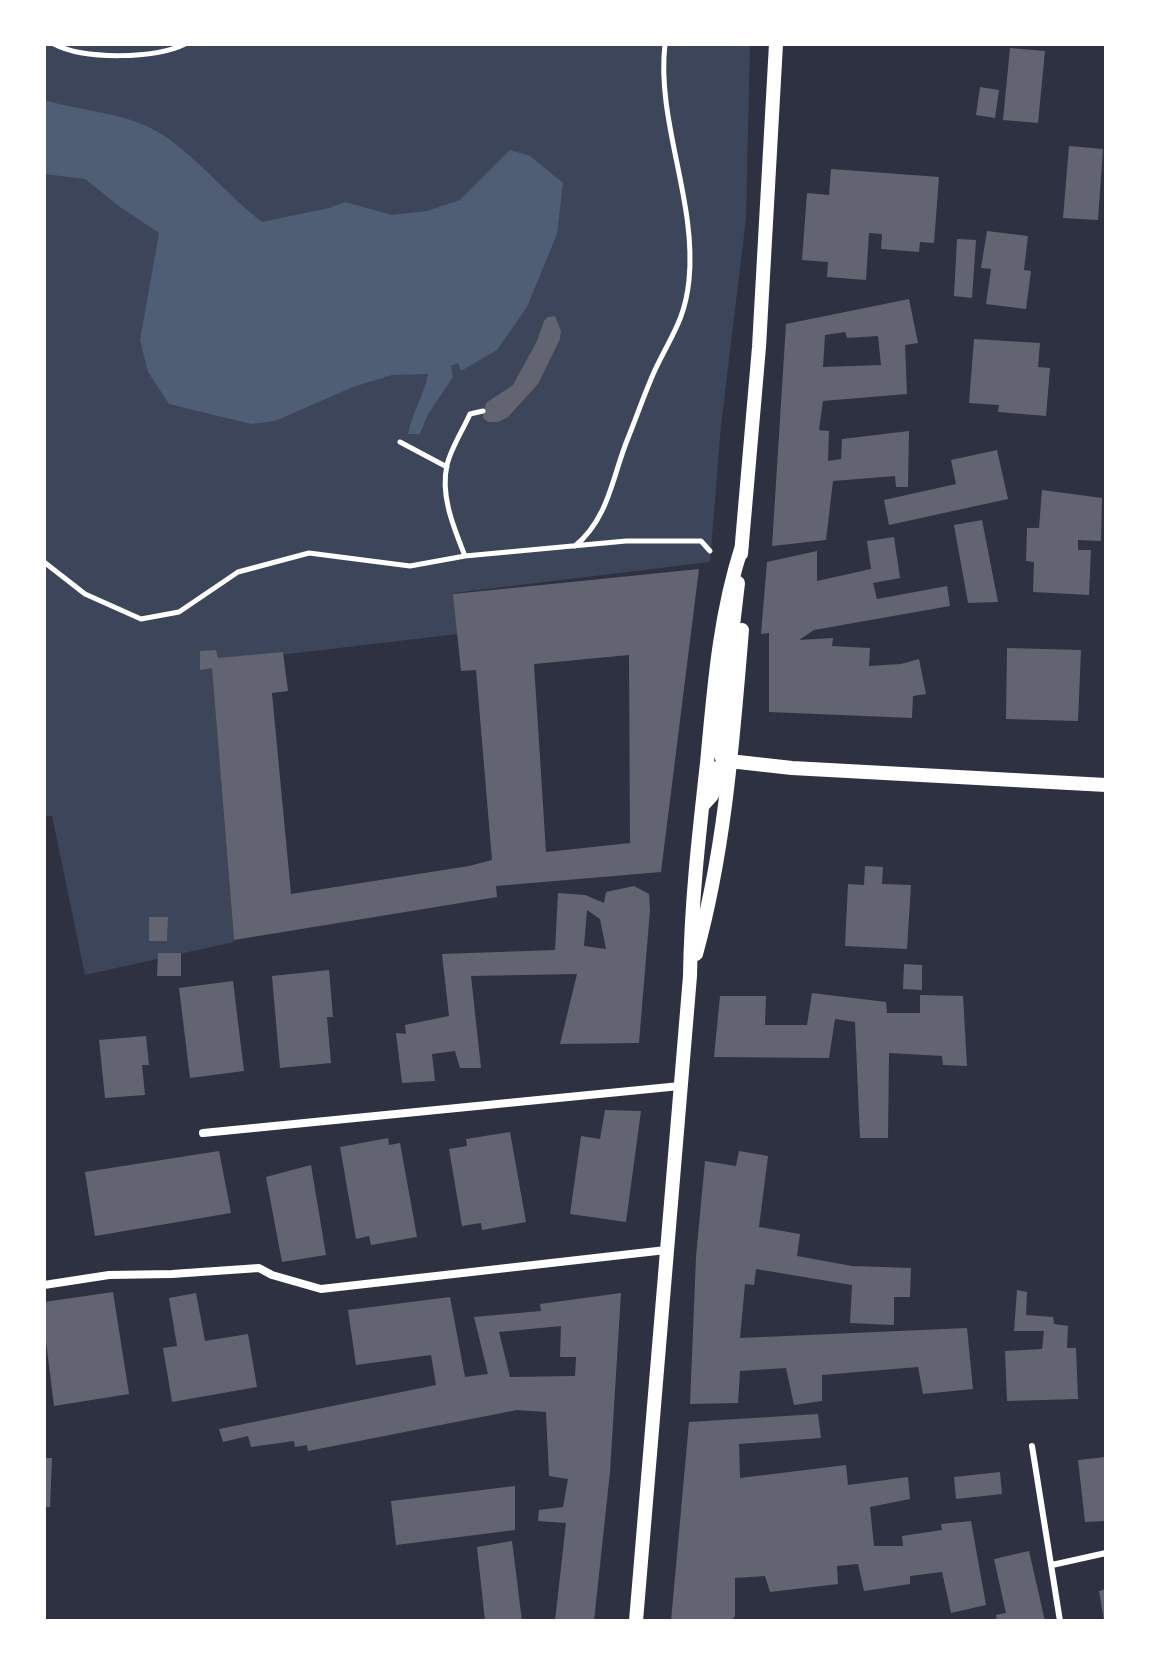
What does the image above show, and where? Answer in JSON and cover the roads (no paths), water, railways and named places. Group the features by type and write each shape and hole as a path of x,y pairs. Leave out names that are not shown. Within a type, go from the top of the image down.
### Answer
{"street":[{"path":"690,976 709,902 729,761 744,604 742,546 759,347 776,44"},
{"path":"636,1621 690,976 693,879 722,628 742,546"},
{"path":"702,807 712,795 719,767 729,761 792,768 1106,785"},
{"path":"203,1133 680,1086"},
{"path":"44,1285 109,1275 259,1268 272,1275 321,1289 666,1250"}],"lane":[{"path":"1032,1446 1060,1621"},
{"path":"1052,1565 1106,1553"}]}
